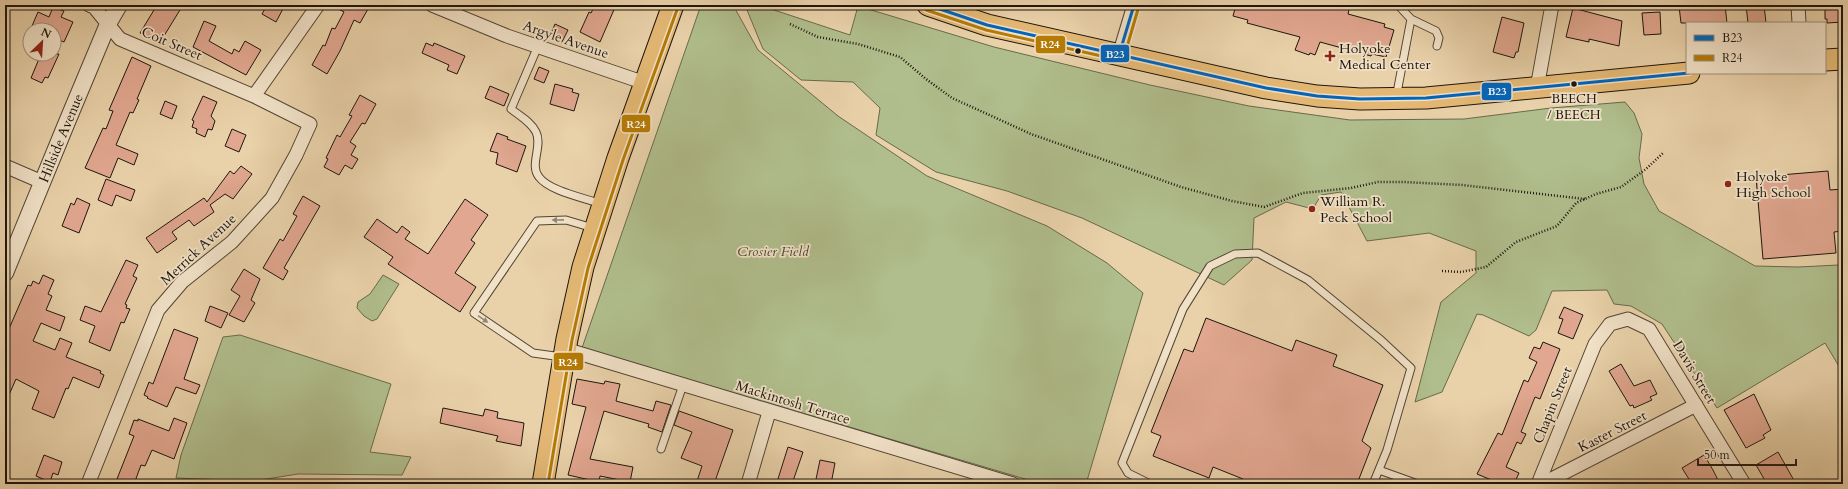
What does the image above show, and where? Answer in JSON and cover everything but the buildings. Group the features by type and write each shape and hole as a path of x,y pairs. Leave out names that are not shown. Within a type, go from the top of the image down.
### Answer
{"main road":[{"path":"543,484 565,353 583,267 618,158 673,5"},
{"path":"928,5 987,25 1119,56 1266,88 1317,96 1360,99 1395,99 1537,88 1686,73"},
{"path":"1826,60 1843,59"}],"street":[{"name":"Coit Street","path":"89,5 94,7 120,39 254,96"},
{"name":"Hillside Avenue","path":"5,273 108,24 119,5"},
{"path":"254,96 318,5"},
{"name":"Argyle Avenue","path":"432,5 538,46 645,83"},
{"path":"1119,56 1134,5"},
{"path":"1537,88 1552,5"},
{"path":"1798,5 1799,22"},
{"name":"Merrick Avenue","path":"88,484 158,310 182,282 232,242 272,198 296,155 310,124 254,96"},
{"path":"5,166 42,182"},
{"name":"Davis Street","path":"1599,339 1610,324 1628,319 1649,329 1744,484"},
{"name":"Chapin Street","path":"1538,484 1570,402 1599,339"},
{"name":"Mackintosh Terrace","path":"565,353 683,385 1013,484"},
{"name":"Kaster Street","path":"1542,484 1696,405"},
{"path":"748,484 769,412"}],"lane":[{"path":"1398,5 1411,19 1436,31 1439,38 1436,46"},
{"path":"1395,99 1411,19"},
{"path":"538,46 511,109 530,124 537,133 539,144 535,168 538,177 544,183 557,189 604,205"},
{"path":"565,353 533,353 474,313 537,221 566,220 596,228"},
{"path":"1150,484 1128,473 1122,463 1183,308 1210,266 1235,254 1258,253 1308,280 1381,340 1411,368 1379,470 1373,484"},
{"path":"661,449 683,385"},
{"path":"1379,470 1418,484"}],"path":[{"path":"790,24 818,37 858,44 900,57 926,80 952,98 1031,134 1181,186 1232,201 1264,207 1303,193 1351,188 1378,182 1462,185 1585,199"},
{"path":"1442,271 1461,272 1486,267 1516,242 1557,226 1576,203 1596,194 1621,187 1646,169 1663,153"}],"green space":[{"name":"Crosier Field","path":"701,5 733,5 758,50 838,116 927,176 1047,226 1107,263 1143,293 1086,484 1042,484 582,348"},
{"path":"745,5 776,5 774,10 850,35 858,6 994,47 1150,85 1249,106 1350,120 1464,119 1551,108 1625,102 1634,113 1642,134 1639,158 1644,184 1659,211 1755,266 1798,267 1839,265 1843,268 1843,373 1825,343 1717,408 1662,324 1631,306 1614,304 1607,290 1552,291 1536,330 1529,336 1483,315 1477,314 1442,392 1415,402 1441,302 1476,273 1476,251 1429,233 1367,241 1341,192 1321,195 1313,209 1286,202 1254,218 1252,260 1224,285 1082,218 1007,191 936,172 876,135 880,108 853,82 801,80 763,49"},
{"path":"383,275 399,284 377,319 372,321 364,316 357,308 358,302 370,294"},
{"path":"240,335 391,384 370,452 411,457 402,475 298,474 254,481 176,478 181,455 223,337"}],"transit line":[{"name":"B23","path":"928,5 987,25 1266,88 1317,96 1360,99 1426,98 1686,73"},
{"name":"B23","path":"1119,55 1134,5"},
{"name":"R24","path":"926,10 986,30 1119,60 1124,57 1139,6"},
{"name":"R24","path":"548,484 572,340 588,268 623,160 678,7"}],"place":[{"name":"Holyoke Medical Center","path":"1330,56"},
{"name":"BEECH / BEECH","path":"1574,84"},
{"name":"Holyoke High School","path":"1728,184"},
{"name":"William R. Peck School","path":"1312,209"}]}
